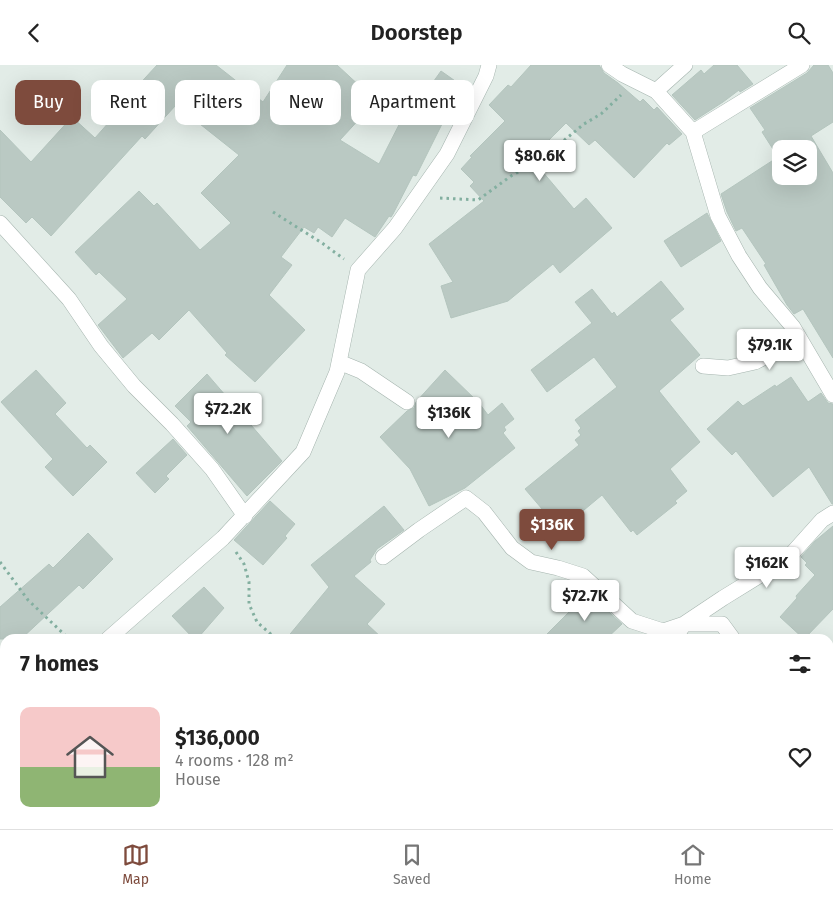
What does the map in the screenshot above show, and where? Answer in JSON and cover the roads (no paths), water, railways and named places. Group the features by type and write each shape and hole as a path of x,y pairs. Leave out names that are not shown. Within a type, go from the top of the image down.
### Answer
{"street":[{"path":"114,634 223,538 303,452 337,373 358,270 396,228 447,154 483,83 489,65"},
{"path":"609,65 638,83 656,91 694,132 718,216 760,288 792,327 833,395"},
{"path":"656,91 685,65"},
{"path":"694,132 802,65"},
{"path":"0,223 69,299 101,346 134,386 172,424 212,469 245,516"},
{"path":"703,366 728,368 756,361 800,339"},
{"path":"339,362 361,371 407,402"},
{"path":"383,557 466,498 484,512 512,548 531,562 583,576 632,621 663,631 684,624 788,558 822,520 833,513"},
{"path":"679,634 684,624"},
{"path":"684,624 722,624 729,634"}]}
